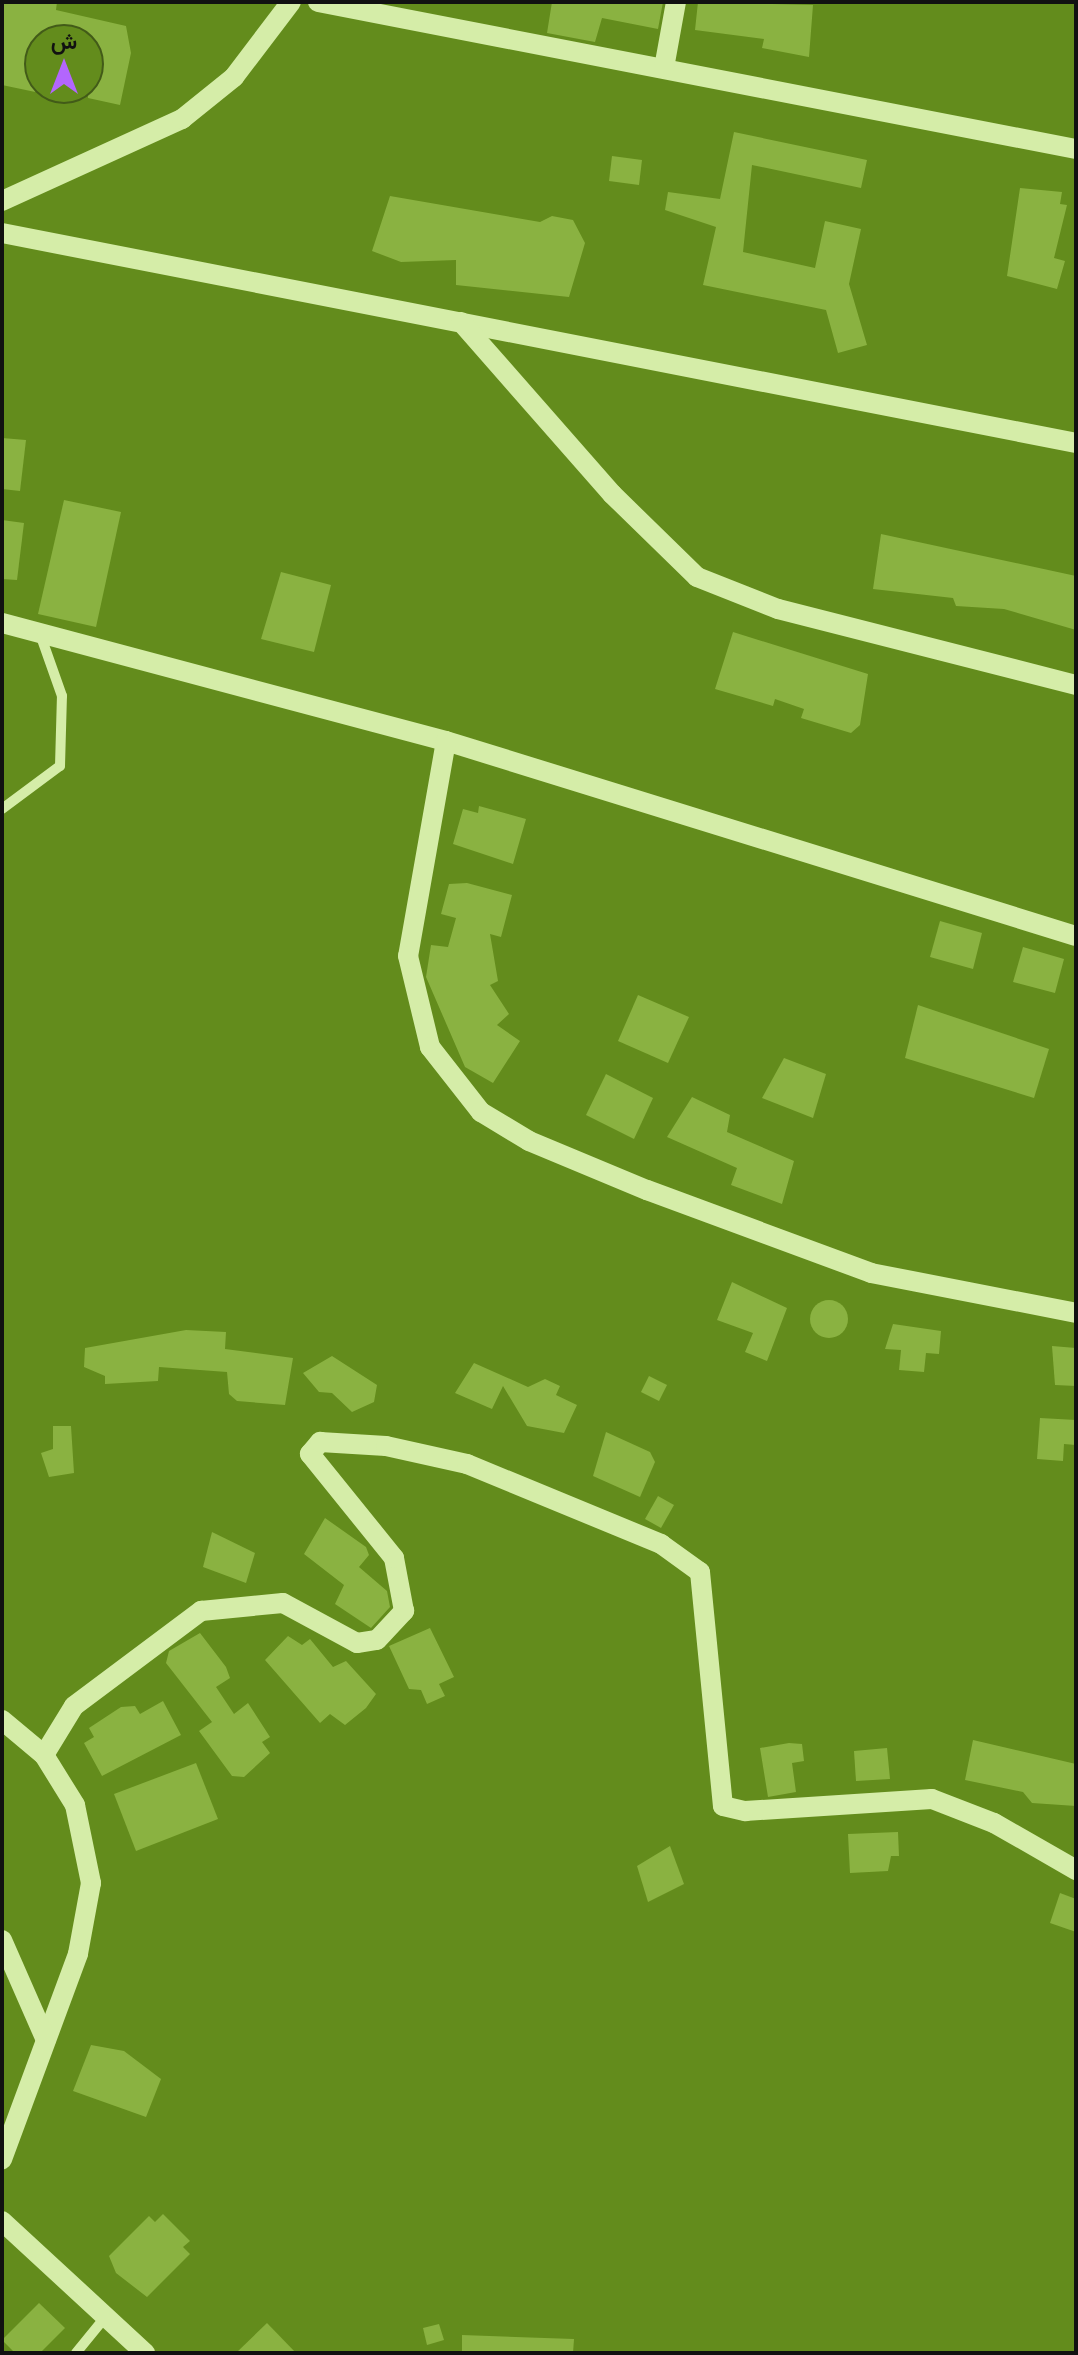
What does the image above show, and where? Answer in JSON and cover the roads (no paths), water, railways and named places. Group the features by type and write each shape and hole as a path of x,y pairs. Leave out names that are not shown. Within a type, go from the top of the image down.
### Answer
{"street":[{"path":"2,201 182,119 234,77 291,2"},
{"path":"664,68 676,2"},
{"path":"328,3 1076,149"},
{"path":"2,233 1076,443"},
{"path":"461,322 612,494 697,577 778,609 1076,685"},
{"path":"2,623 446,741 1076,936"},
{"path":"446,741 408,956 430,1047 481,1112 529,1141 632,1184 871,1273 1076,1313"},
{"path":"44,1755 74,1706 201,1611 283,1603 357,1643 377,1640 404,1611 394,1558 310,1454 320,1442 386,1446 467,1464 661,1544 700,1572 723,1806 733,1812 932,1799 994,1823 1076,1870"},
{"path":"2,1720 44,1755 75,1805 91,1883 87,1925 2,2159"},
{"path":"2,1940 46,2040"},
{"path":"2,2221 145,2353"}],"lane":[{"path":"2,809 60,766 62,696 39,633"},
{"path":"76,2353 107,2315"}]}
